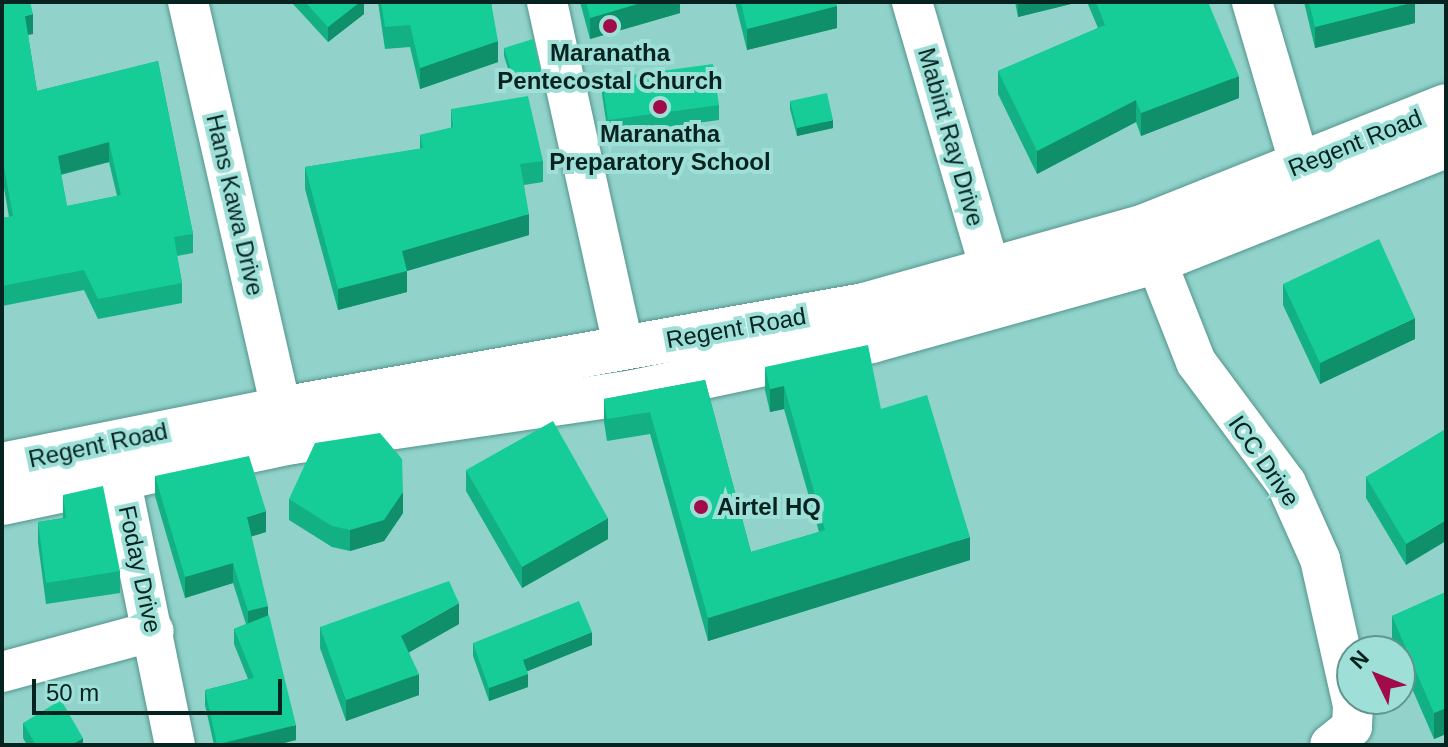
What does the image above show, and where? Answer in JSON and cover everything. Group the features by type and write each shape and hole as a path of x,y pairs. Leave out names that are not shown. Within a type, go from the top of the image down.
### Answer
{"main road":[{"name":"Regent Road","path":"2,503 116,460 281,409 624,349 830,331 1000,309 1148,244 1300,165 1446,106"},
{"name":"Regent Road","path":"2,465 116,460 292,442 634,392 830,331 991,273 1148,244 1446,146"}],"street":[{"name":"Hans Kawa Drive","path":"188,2 281,409"},
{"path":"547,2 624,349"},
{"name":"Mabint Ray Drive","path":"912,2 991,273"},
{"path":"1252,2 1300,165"},
{"name":"ICC Drive","path":"1148,244 1196,362 1286,483 1320,559 1353,706 1352,727 1330,745"},
{"name":"Foday Drive","path":"116,460 154,631 175,745"},
{"path":"2,672 154,631"}],"building":[{"path":"2,2 30,2 33,14 25,16 37,91 158,61 193,234 174,237 182,283 98,299 84,270 2,286 2,218 13,216 2,157","holes":["109,142 121,195 67,206 58,156"]},
{"path":"305,2 360,2 328,27"},
{"path":"381,2 491,2 498,41 420,68 410,25 385,27"},
{"path":"586,2 644,2 590,18"},
{"path":"741,2 836,2 837,6 747,29"},
{"path":"1096,2 1208,2 1239,76 1141,113 1136,100 1037,151 998,71 1105,25"},
{"path":"1309,2 1415,2 1315,27"},
{"path":"533,39 541,72 514,80 504,48"},
{"name":"Maranatha Preparatory School","path":"713,64 719,105 608,120 602,79"},
{"path":"827,93 833,120 797,128 790,101"},
{"path":"528,96 543,161 520,164 529,214 402,251 407,271 338,289 305,167 423,148 420,135 453,127 451,109"},
{"path":"1379,239 1415,318 1320,363 1283,284"},
{"path":"868,345 881,409 927,395 970,537 708,618 650,412 607,419 604,399 705,380 751,552 825,530 784,386 770,389 765,367"},
{"path":"553,421 608,518 522,567 466,470"},
{"path":"1446,429 1446,520 1406,544 1366,477"},
{"path":"380,433 402,459 403,492 384,520 350,530 332,526 289,499 315,443"},
{"path":"249,456 266,511 247,517 268,606 248,611 233,563 185,577 155,476"},
{"path":"103,486 120,571 46,583 38,522 66,518 63,495"},
{"path":"449,581 459,603 401,636 419,674 346,700 320,627"},
{"path":"1446,592 1446,708 1434,713 1416,671 1416,635 1400,635 1392,616"},
{"path":"579,601 592,632 523,660 528,674 489,688 473,643"},
{"path":"269,615 296,725 217,744 205,690 254,678 234,629"},
{"path":"61,700 83,738 71,745 36,745 23,723"}],"place":[{"name":"Maranatha Pentecostal Church","path":"610,26"},
{"name":"Maranatha Preparatory School","path":"660,107"},
{"name":"Airtel HQ","path":"701,507"}]}
